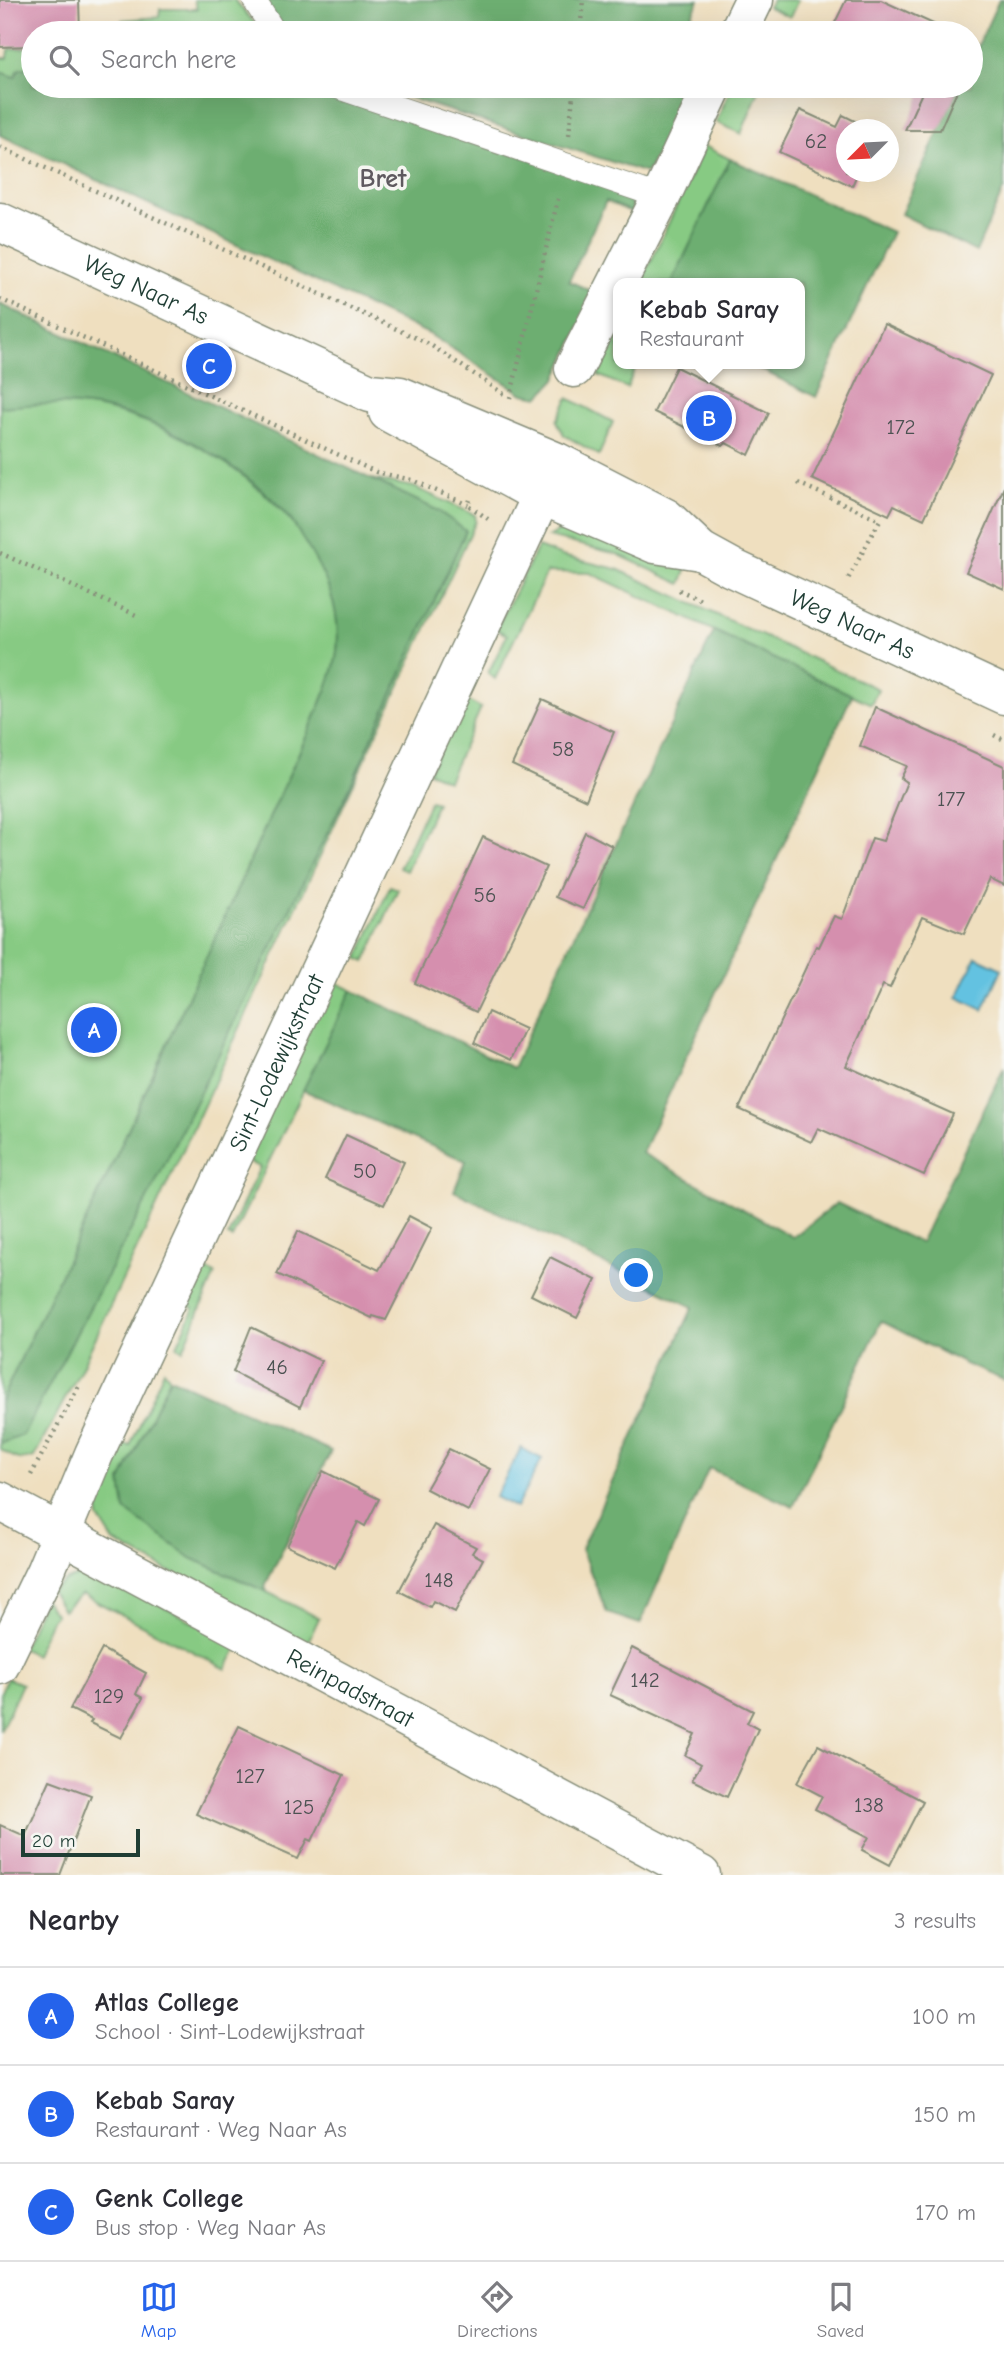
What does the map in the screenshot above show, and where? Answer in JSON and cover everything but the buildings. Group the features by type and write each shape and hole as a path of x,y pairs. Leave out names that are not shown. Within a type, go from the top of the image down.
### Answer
{"street":[{"path":"744,21 754,0"},
{"path":"620,278 707,98"},
{"name":"Weg Naar As","path":"0,222 370,393 400,396 549,478 666,518 701,551 732,568 1004,695"},
{"path":"574,368 613,291"},
{"name":"Sint-Lodewijkstraat","path":"0,1665 61,1534 94,1454 549,478"},
{"name":"Reinpadstraat","path":"0,1501 701,1875"}],"lane":[{"path":"254,0 267,21"},
{"path":"369,98 661,197"}],"path":[{"path":"581,21 583,0"},
{"path":"0,147 429,344 510,398 514,404"},
{"path":"510,398 542,269"},
{"path":"0,299 376,472 412,480 468,505"},
{"path":"798,483 880,520 853,570"},
{"path":"0,553 136,615"}],"green space":[{"path":"194,0 234,0 253,21 122,21 159,17 160,9 197,9"},
{"path":"263,0 699,0 689,21 278,21"},
{"path":"772,0 798,0 790,17 768,7"},
{"path":"999,0 1004,0 1004,188 976,252 901,214 954,98 983,98 983,35"},
{"path":"21,48 21,69 15,77 0,72 0,58 8,58 9,49"},
{"path":"19,69 21,98 354,98 625,191 632,204 633,213 606,201 569,281 596,293 556,379 539,397 523,394 429,334 0,135 0,72 15,77"},
{"path":"410,98 686,98 647,173"},
{"path":"727,98 756,98 741,134 716,122"},
{"path":"704,146 730,159 674,278 643,278"},
{"path":"730,159 892,232 816,397 760,369 805,369 805,278 674,278"},
{"path":"0,304 437,510 466,531 348,791 152,1190 23,1435 0,1444 0,1403 107,1176 313,722 333,670 338,636 330,592 318,564 294,524 266,494 224,461 150,423 101,408 50,404 0,407"},
{"path":"613,343 613,369 635,369 627,388 598,375"},
{"path":"568,398 613,422 599,455 564,435 557,421"},
{"path":"35,404 95,407 144,421 186,440 227,464 264,494 297,528 321,566 335,608 337,652 330,679 313,722 107,1176 0,1403 0,407"},
{"path":"372,479 414,487 475,515 476,521 81,1369 34,1457 16,1458 0,1449 0,1444 23,1435 177,1139 348,791 466,531 437,510"},
{"path":"578,526 687,568 681,584 617,554 548,537 563,529"},
{"path":"538,547 562,556 617,569 878,689 871,704 590,573 547,572 495,679 488,673 507,635 496,629"},
{"path":"714,631 852,695 642,1153 793,1237 837,1203 920,1243 1004,1067 1004,1380 965,1364 881,1321 793,1507 709,1468 640,1624 607,1613 581,1549 693,1307 454,1191 466,1161 303,1090 352,990 513,1068"},
{"path":"463,698 481,708 448,781 429,772"},
{"path":"430,801 437,803 406,871 399,868"},
{"path":"390,886 398,889 365,962 358,958"},
{"path":"331,980 352,990 232,1238 228,1236 260,1167 246,1161"},
{"path":"199,1266 215,1274 183,1350 177,1346 194,1308 181,1302"},
{"path":"164,1370 170,1378 121,1481 191,1558 319,1618 307,1644 114,1542 99,1518 97,1485 116,1441 130,1446"},
{"path":"170,1378 331,1451 265,1586 267,1592 191,1558 125,1510 121,1481"},
{"path":"86,1573 110,1578 239,1646 226,1669 82,1594 63,1610 51,1592 65,1581"},
{"path":"44,1599 56,1615 52,1618 35,1655 22,1649"},
{"path":"7,1678 22,1684 0,1731 0,1694"}],"water":[{"path":"976,957 1002,969 983,1010 957,997"},
{"path":"521,1448 542,1459 516,1508 495,1497"}],"place":[{"name":"Genk College","path":"209,366"},
{"name":"Kebab Saray","path":"709,418"},
{"name":"Atlas College","path":"94,1030"}],"district":[{"name":"Bret","path":"383,178"}]}
